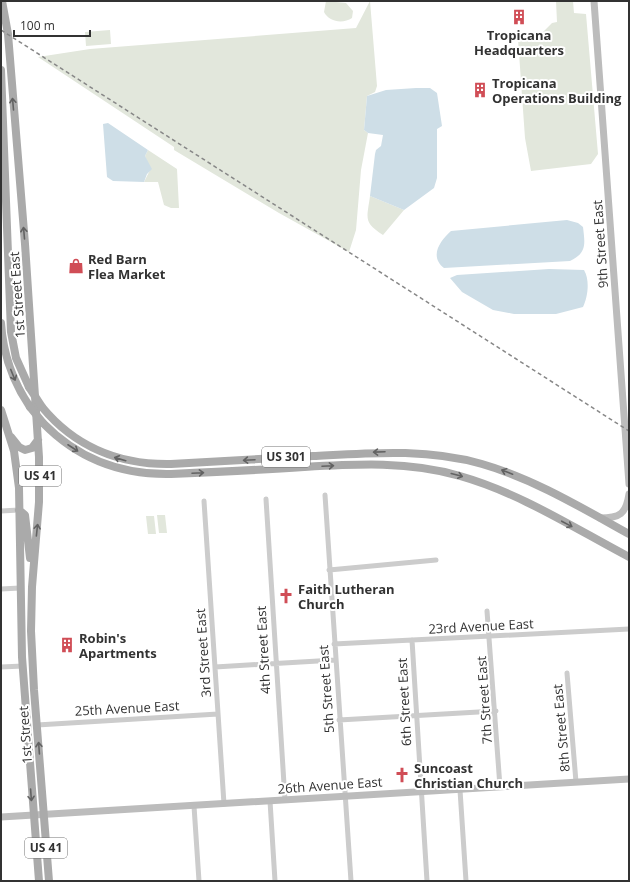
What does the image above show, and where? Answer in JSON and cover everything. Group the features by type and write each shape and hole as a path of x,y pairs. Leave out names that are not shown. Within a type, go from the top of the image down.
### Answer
{"main road":[{"name":"1st Street East","path":"2,1 7,28 25,244 38,440 39,502 32,587"},
{"name":"US 301","path":"1,70 10,323 16,358 29,387 42,407 58,424 79,441 102,453 127,461 171,464 378,452 435,455 461,459 498,469 537,486 629,534"},
{"name":"US 301","path":"1,323 4,347 10,368 17,386 30,408 43,423 66,443 93,459 118,469 144,474 171,474 366,464 405,466 447,472 476,481 511,495 629,557"},
{"name":"US 41","path":"1,410 17,469 20,510 20,588"},
{"path":"9,435 25,450 32,448 38,440"},
{"path":"20,510 25,515 33,571 28,582 20,588 25,594 29,668 34,688"},
{"name":"1st Street","path":"32,587 31,637 49,881"},
{"name":"1st Street","path":"20,588 23,666 39,881"}],"street":[{"name":"9th Street East","path":"594,1 629,484"},
{"path":"600,518 611,518 622,513 627,506 629,494"},
{"name":"5th Street East","path":"325,495 344,796 351,881"},
{"name":"4th Street East","path":"266,499 275,663 285,800"},
{"name":"3rd Street East","path":"204,501 224,804"},
{"path":"1,511 20,510"},
{"path":"329,570 436,560"},
{"path":"1,589 20,588"},
{"name":"7th Street East","path":"487,611 496,711 500,787"},
{"name":"23rd Avenue East","path":"334,644 629,629"},
{"name":"6th Street East","path":"412,640 420,792 427,881"},
{"path":"215,667 335,660"},
{"path":"1,668 23,666"},
{"name":"8th Street East","path":"568,673 576,782"},
{"path":"339,720 496,711"},
{"name":"25th Avenue East","path":"37,725 218,714"},
{"name":"26th Avenue East","path":"1,817 629,779"},
{"path":"460,790 466,881"},
{"path":"270,801 274,881"},
{"path":"194,806 199,881"}],"shaded area":[{"path":"326,1 346,3 353,11 352,18 345,21 336,21 329,18 324,12"},
{"path":"370,1 377,86 375,92 367,96 364,130 368,133 361,170 356,230 349,252 279,213 174,150 174,147 38,57 90,49 356,28"},
{"path":"556,1 573,1 574,13 586,14 598,154 591,164 531,171 525,138 518,39 538,37 552,23 557,22"},
{"path":"110,30 111,44 86,46 85,32"},
{"path":"430,88 437,93 442,126 437,129 437,178 434,188 404,210 370,196 375,154 376,150 381,146 383,135 368,133 364,130 367,96 386,90"},
{"path":"108,123 148,150 145,156 152,169 147,174 144,182 113,181 107,177 103,124"},
{"path":"148,150 177,169 179,208 171,208 164,205 158,182 144,182 150,170 145,156"},
{"path":"370,196 404,210 383,235 369,223 368,210"},
{"path":"567,220 578,223 583,227 584,238 584,247 582,251 576,258 570,261 444,268 437,259 440,244 451,231"},
{"path":"549,269 584,270 588,288 583,307 556,314 514,314 493,310 462,292 450,278 457,275"},
{"path":"157,515 165,515 167,533 159,533"},
{"path":"146,516 154,516 156,534 148,534"}],"railway":[{"path":"1,30 629,431"}],"place":[{"name":"Tropicana Headquarters","path":"519,17"},
{"name":"Tropicana Operations Building","path":"480,90"},
{"name":"Red Barn Flea Market","path":"76,266"},
{"name":"Faith Lutheran Church","path":"286,596"},
{"name":"Robin's Apartments","path":"67,645"},
{"name":"Suncoast Christian Church","path":"402,775"}]}
